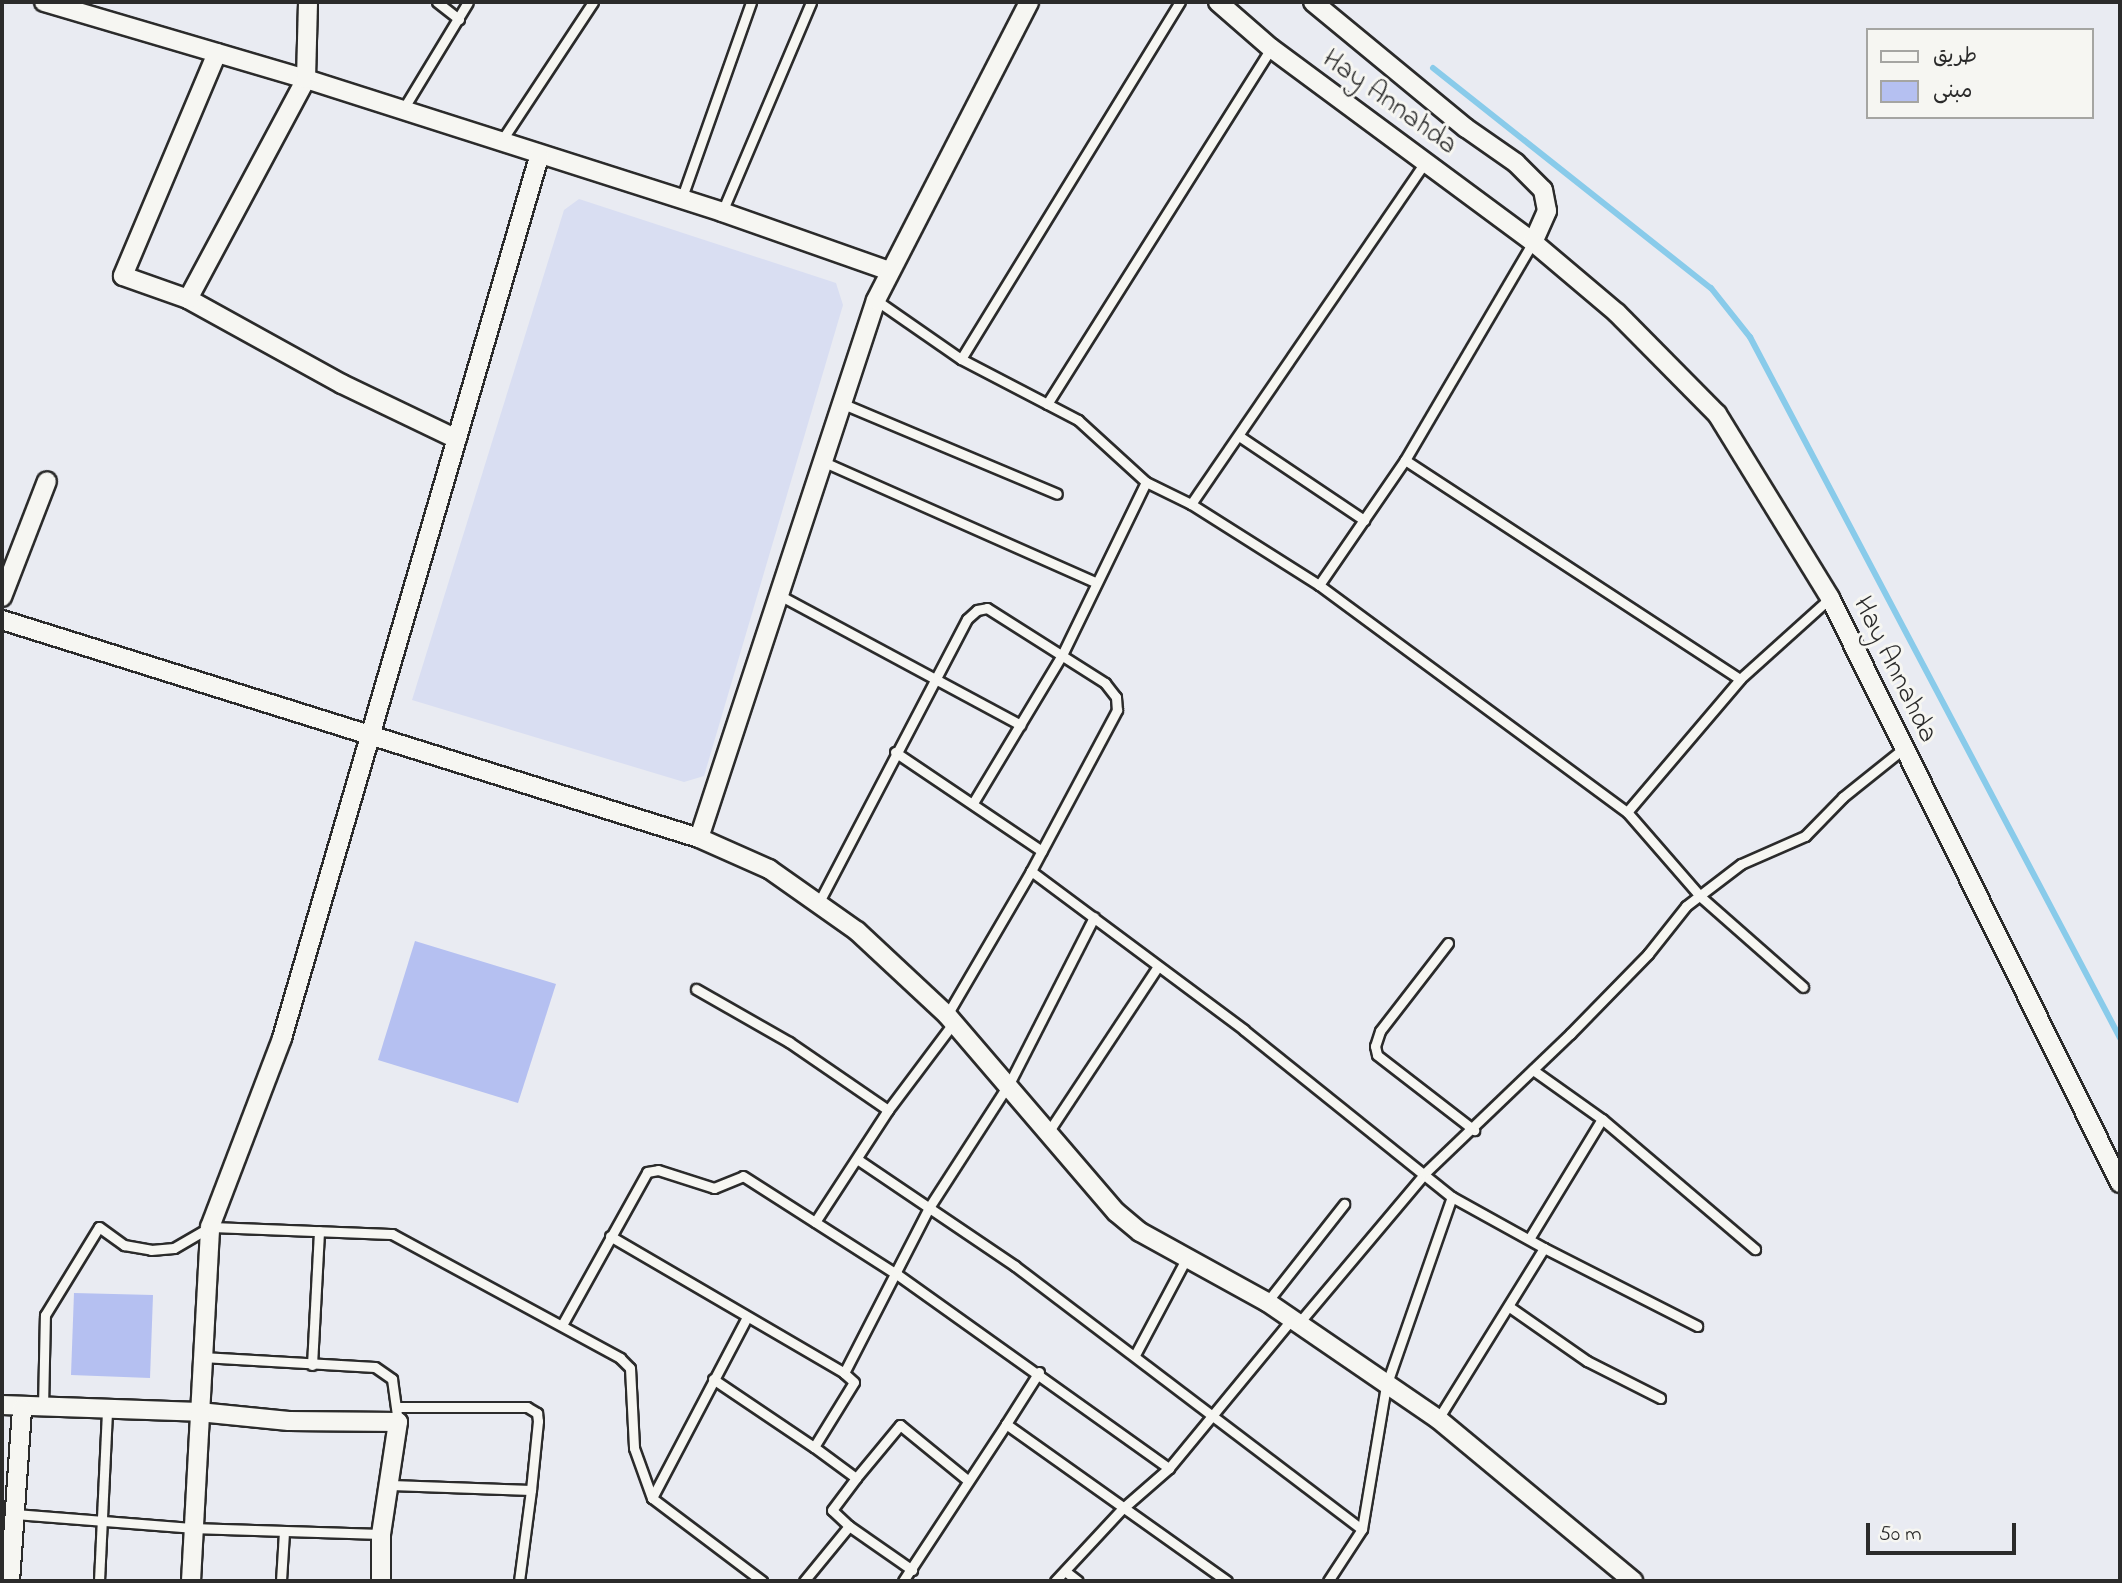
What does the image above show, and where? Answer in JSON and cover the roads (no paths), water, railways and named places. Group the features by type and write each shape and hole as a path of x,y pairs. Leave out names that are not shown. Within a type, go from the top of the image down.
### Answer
{"street":[{"path":"44,2 306,79 499,144 722,212 890,271"},
{"path":"188,299 306,79 308,2"},
{"path":"699,838 781,596 876,300 1029,2"},
{"name":"Hay Annahda","path":"1217,2 1271,48 1533,242 1617,313 1717,414 1830,598 2120,1183"},
{"name":"Hay Annahda","path":"1313,2 1466,128 1516,163 1543,190 1548,211 1533,242"},
{"path":"217,53 123,271 127,279 188,299 342,384 457,439"},
{"path":"191,1581 191,1528 210,1227 282,1038 540,157"},
{"path":"2,597 47,481"},
{"path":"2,620 371,733 699,838 769,869 819,902 951,1019 1010,1082 1047,1134 1116,1212 1140,1232 1267,1302 1386,1386 1438,1419 1633,1581"},
{"path":"2,1405 22,1408 199,1412 289,1421 398,1415 381,1534 381,1581"},
{"path":"10,1581 22,1408"}],"lane":[{"path":"437,2 459,19"},
{"path":"401,112 468,2"},
{"path":"499,144 593,2"},
{"path":"681,200 751,2"},
{"path":"722,212 811,2"},
{"path":"961,359 1180,2"},
{"path":"1047,404 1271,48"},
{"path":"1191,504 1425,162"},
{"path":"1319,585 1405,460 1533,242"},
{"path":"876,300 961,359 1078,420 1146,482 1191,504 1319,585 1627,811 1701,897 1803,987"},
{"path":"841,403 1057,494"},
{"path":"1239,436 1364,520"},
{"path":"1405,460 1740,679"},
{"path":"824,463 1095,582"},
{"path":"973,803 1062,655 1095,582 1146,482"},
{"path":"781,596 1021,725"},
{"path":"1627,811 1740,679 1830,598"},
{"path":"815,1222 887,1110 951,1019 1117,709 1116,697 1105,682 987,608 976,610 895,752 819,902"},
{"path":"1055,1581 1122,1509 1169,1468 1425,1173 1474,1130 1648,954 1686,906 1741,864 1805,836 1843,797 1903,749"},
{"path":"895,752 1042,851"},
{"path":"1031,871 1157,968 1244,1030 1452,1197 1544,1248 1697,1326"},
{"path":"844,1373 898,1275 930,1206 1010,1082 1094,917"},
{"path":"1448,943 1380,1031 1375,1046 1377,1055 1474,1130"},
{"path":"1047,1134 1157,968"},
{"path":"696,989 789,1042 887,1110"},
{"path":"1533,1070 1602,1119 1755,1249"},
{"path":"1529,1239 1602,1119"},
{"path":"857,1159 930,1206 1135,1355 1362,1529"},
{"path":"562,1325 640,1179 659,1170 714,1188 749,1177 1039,1372 1169,1468"},
{"path":"1328,1581 1362,1529 1386,1386 1452,1197"},
{"path":"1267,1302 1344,1204"},
{"path":"43,1408 45,1315 99,1227 124,1245 151,1250 174,1248 210,1227 392,1234 562,1325 631,1368 634,1448 652,1498 762,1581"},
{"path":"312,1365 319,1231"},
{"path":"610,1236 844,1373 854,1382 814,1447"},
{"path":"1438,1419 1511,1308 1544,1248"},
{"path":"1135,1355 1186,1259"},
{"path":"1511,1308 1587,1361 1660,1398"},
{"path":"652,1498 747,1317"},
{"path":"201,1357 386,1371 398,1415 527,1406 537,1413 531,1490 519,1581"},
{"path":"904,1581 966,1479 1039,1372"},
{"path":"713,1379 856,1478"},
{"path":"99,1581 107,1410"},
{"path":"1006,1424 1122,1509 1227,1581"},
{"path":"912,1570 849,1526 832,1510 900,1425 966,1479"},
{"path":"390,1485 531,1490"},
{"path":"15,1514 100,1518 191,1528 381,1534"},
{"path":"804,1581 849,1526"},
{"path":"281,1581 284,1532"},
{"path":"1065,1571 1078,1581"}],"waterway":[{"path":"1433,68 1711,288 1750,337 2120,1038"}]}
